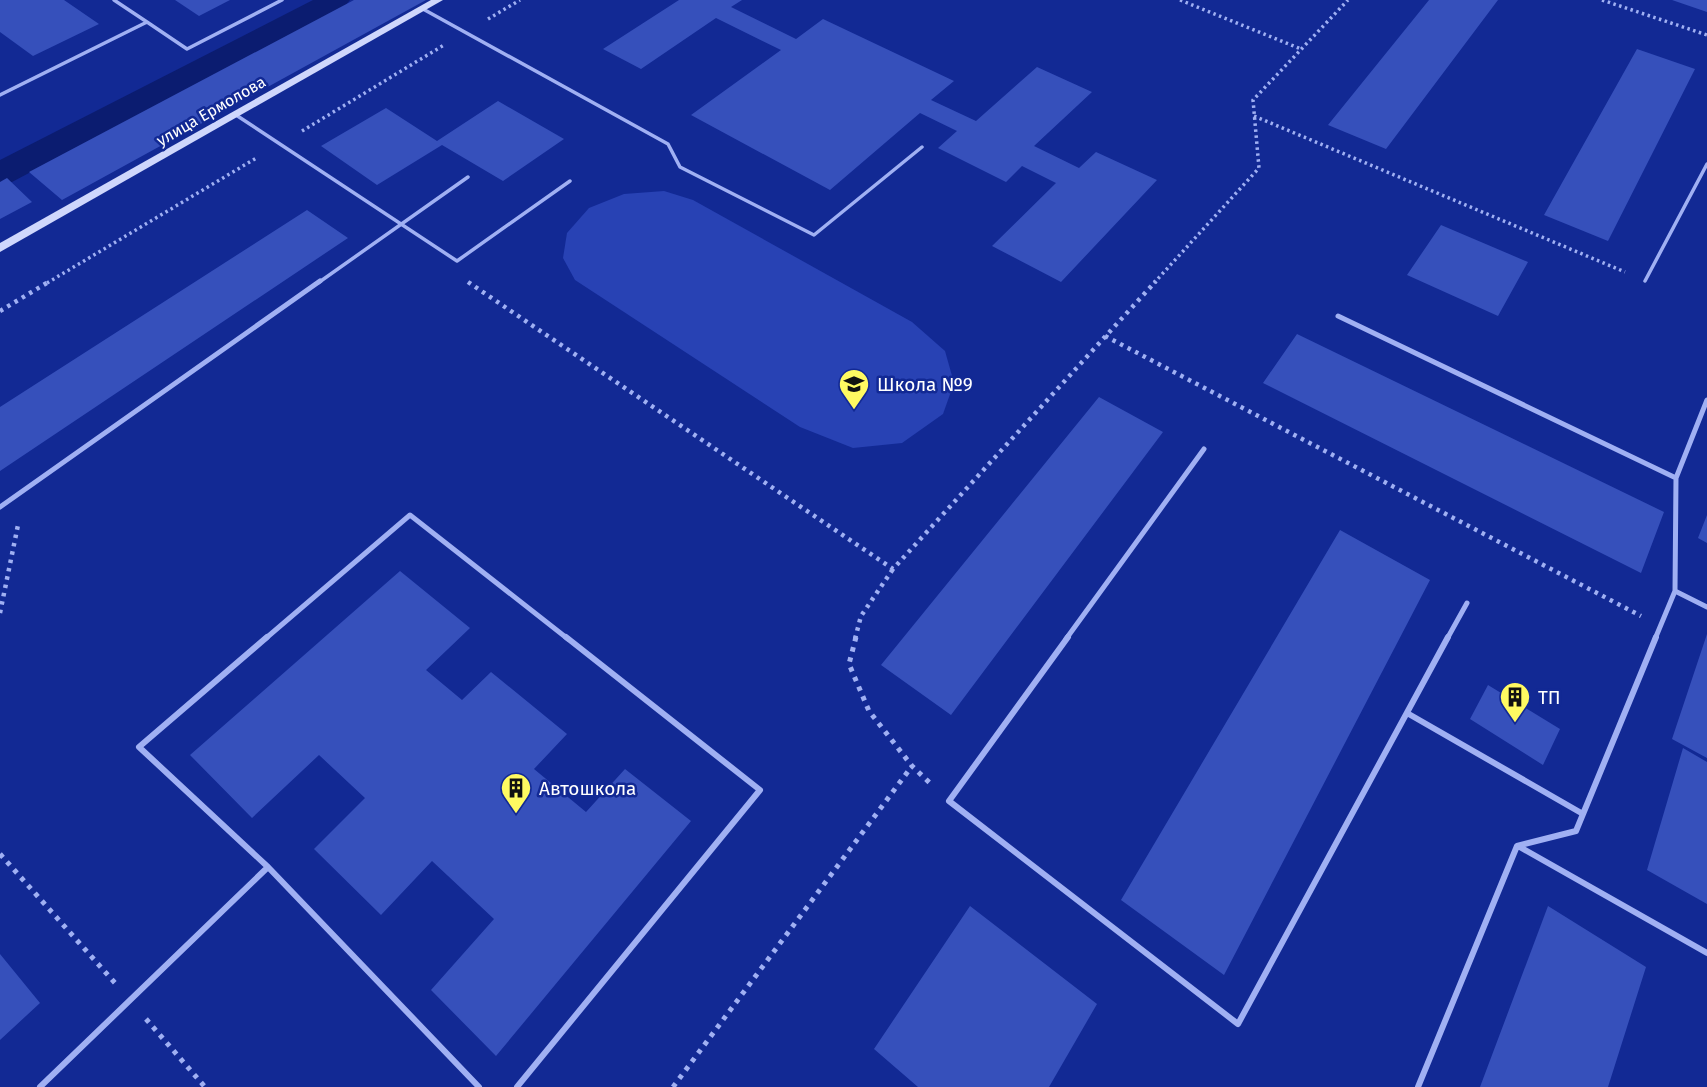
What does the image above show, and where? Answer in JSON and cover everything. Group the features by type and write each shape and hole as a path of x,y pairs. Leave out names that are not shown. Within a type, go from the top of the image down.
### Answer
{"street":[{"name":"улица Ермолова","path":"0,248 438,0"}],"lane":[{"path":"114,0 187,50 282,0"},
{"path":"423,9 668,144 680,167 814,235 922,146"},
{"path":"0,95 146,22"},
{"path":"236,115 457,261 570,181"},
{"path":"1646,281 1707,164"},
{"path":"0,507 468,177"},
{"path":"1338,316 1676,478"},
{"path":"1517,846 1576,831 1675,591 1676,478 1707,400"},
{"path":"1204,450 949,801 1238,1024 1467,603"},
{"path":"479,1087 268,867 139,747 410,515 760,790 517,1087"},
{"path":"1675,591 1707,607"},
{"path":"1407,713 1583,814"},
{"path":"1517,846 1707,953"},
{"path":"1418,1087 1517,846"},
{"path":"40,1087 268,867"}],"path":[{"path":"1180,0 1301,48"},
{"path":"949,801 912,766 869,711 849,664 861,616 893,569 1259,168 1252,100 1348,0"},
{"path":"1602,0 1707,35"},
{"path":"1254,116 1646,281"},
{"path":"457,261 467,281 893,569"},
{"path":"1105,336 1660,627"},
{"path":"0,613 26,488"},
{"path":"673,1087 912,766"},
{"path":"0,854 205,1087"}],"shaded area":[{"path":"664,191 693,200 912,322 945,351 954,383 943,414 902,443 853,448 800,427 575,280 563,258 567,233 589,208 624,194"}],"building":[{"path":"0,0 64,0 99,24 33,56 0,32"},
{"path":"175,0 230,0 199,16"},
{"path":"354,0 426,0 62,200 29,172"},
{"path":"679,0 742,0 731,7 796,39 823,19 954,81 931,100 976,121 1037,67 1092,92 1034,146 1079,168 1096,152 1157,180 1061,282 992,246 1056,183 1022,166 1006,182 938,148 957,131 920,113 830,190 691,115 781,50 716,18 641,69 603,49"},
{"path":"1429,0 1498,0 1386,149 1328,125"},
{"path":"1672,0 1707,0 1707,12"},
{"path":"1637,49 1695,69 1608,241 1544,215"},
{"path":"498,101 564,139 503,181 442,145 377,185 321,146 386,108 437,141"},
{"path":"7,178 32,202 0,219 0,182"},
{"path":"307,210 348,238 0,471 0,407"},
{"path":"1441,225 1528,262 1498,316 1407,275"},
{"path":"1297,334 1664,512 1641,573 1263,383"},
{"path":"1099,397 1163,432 951,715 881,665"},
{"path":"1707,515 1707,543 1698,538"},
{"path":"1340,530 1430,580 1224,975 1121,900"},
{"name":"Автошкола","path":"400,571 470,628 426,670 462,700 491,672 567,734 534,769 586,812 625,769 691,821 496,1056 431,990 494,919 432,861 381,915 314,849 365,798 319,755 252,818 190,755"},
{"path":"1707,634 1707,758 1672,739"},
{"name":"ТП","path":"1488,685 1560,729 1543,765 1470,719"},
{"path":"1683,748 1707,762 1707,904 1647,870"},
{"path":"970,906 1097,1004 1049,1087 918,1087 874,1049"},
{"path":"1548,906 1646,967 1608,1087 1480,1087"},
{"path":"0,954 40,1003 0,1040"}],"waterway":[{"path":"0,174 335,0"}],"place":[{"name":"Школа №9","path":"854,411"},
{"name":"ТП","path":"1515,724"},
{"name":"Автошкола","path":"516,815"}]}
